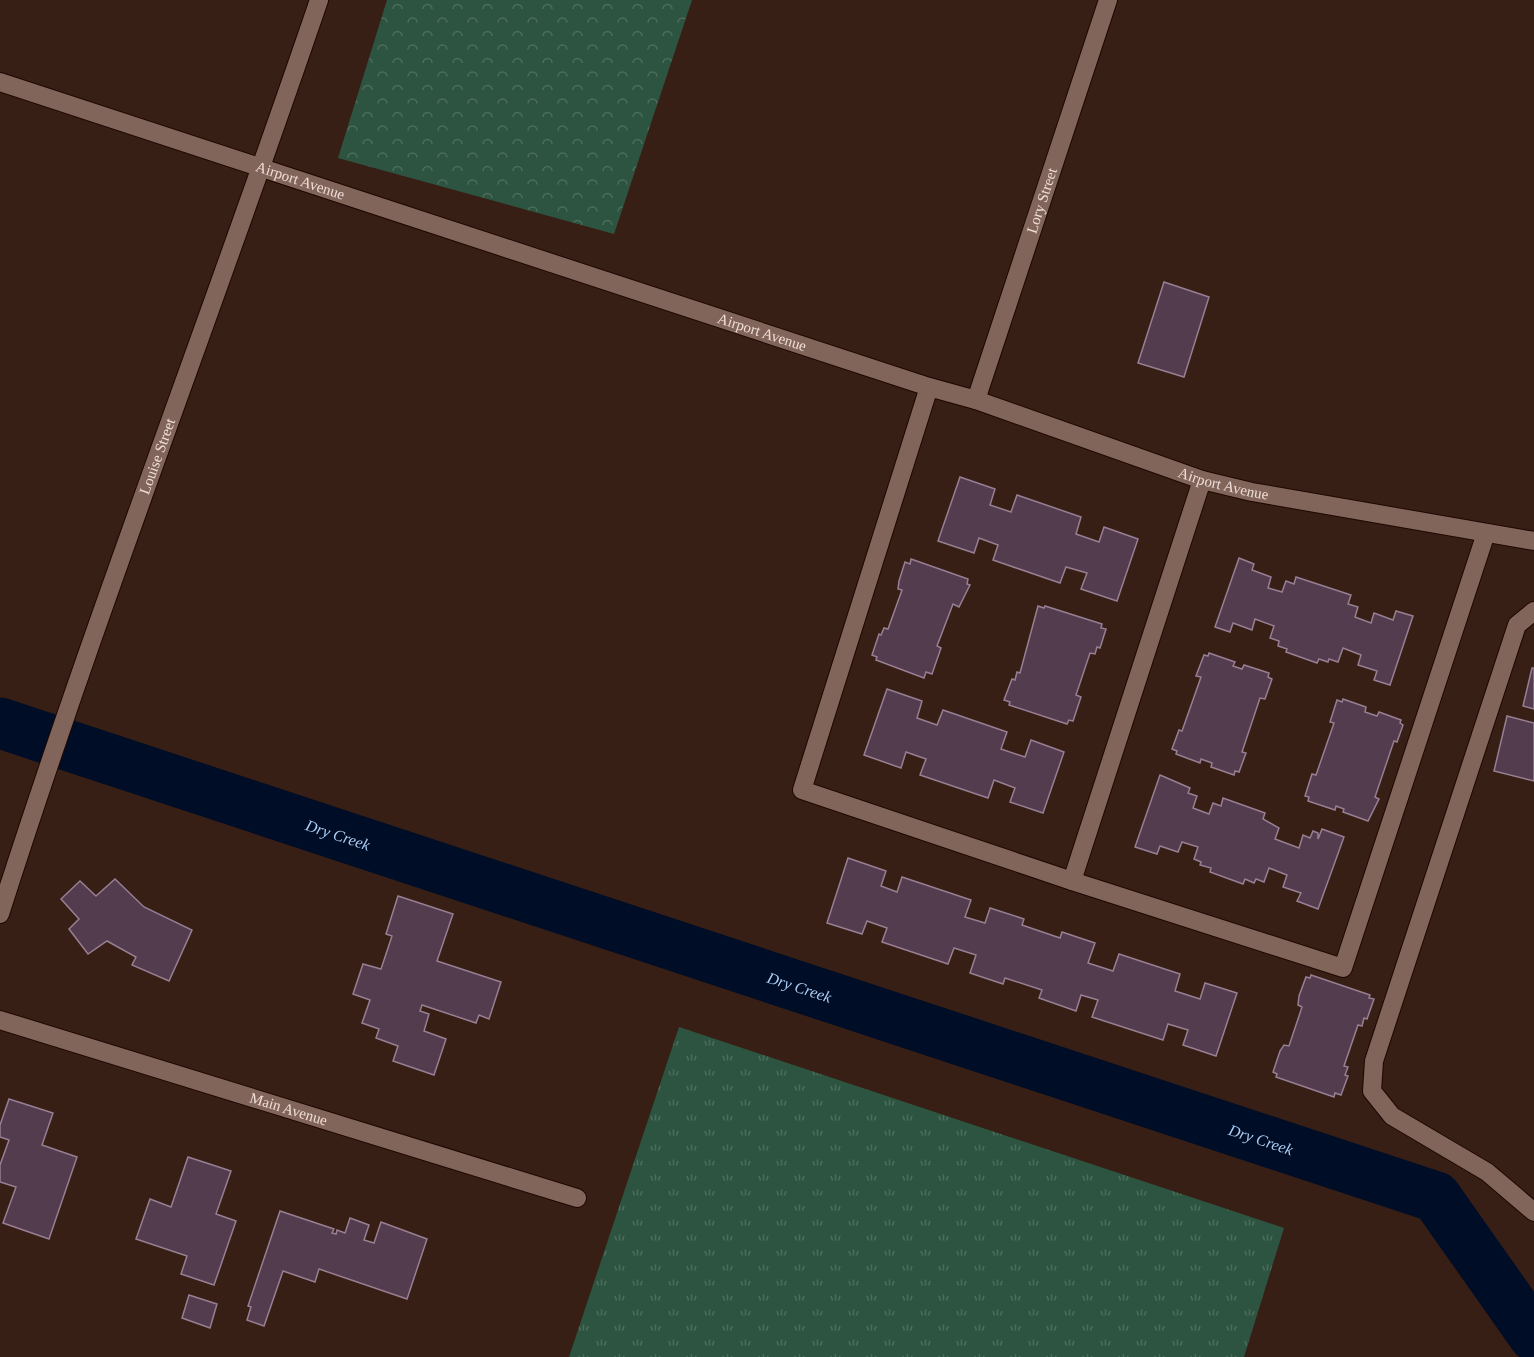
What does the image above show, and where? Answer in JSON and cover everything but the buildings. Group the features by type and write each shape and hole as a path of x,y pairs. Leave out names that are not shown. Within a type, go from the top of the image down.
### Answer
{"street":[{"name":"Louise Street","path":"0,914 42,781 261,169 318,0"},
{"name":"Lory Street","path":"976,400 1108,0"},
{"name":"Airport Avenue","path":"0,82 177,138 261,169 929,387 976,400 1202,480 1252,492 1534,541"},
{"path":"929,387 802,789 1072,881 1343,968 1486,533"},
{"path":"1072,881 1202,480"},
{"path":"1534,611 1517,625 1374,1061 1372,1091 1392,1116 1487,1172 1534,1212"},
{"name":"Main Avenue","path":"0,1020 578,1198"}],"green space":[{"path":"387,0 692,0 614,234 338,158"},
{"path":"679,1027 1284,1228 1244,1357 569,1357"}],"waterway":[{"name":"Dry Creek","path":"0,723 1436,1197 1534,1336"}]}
